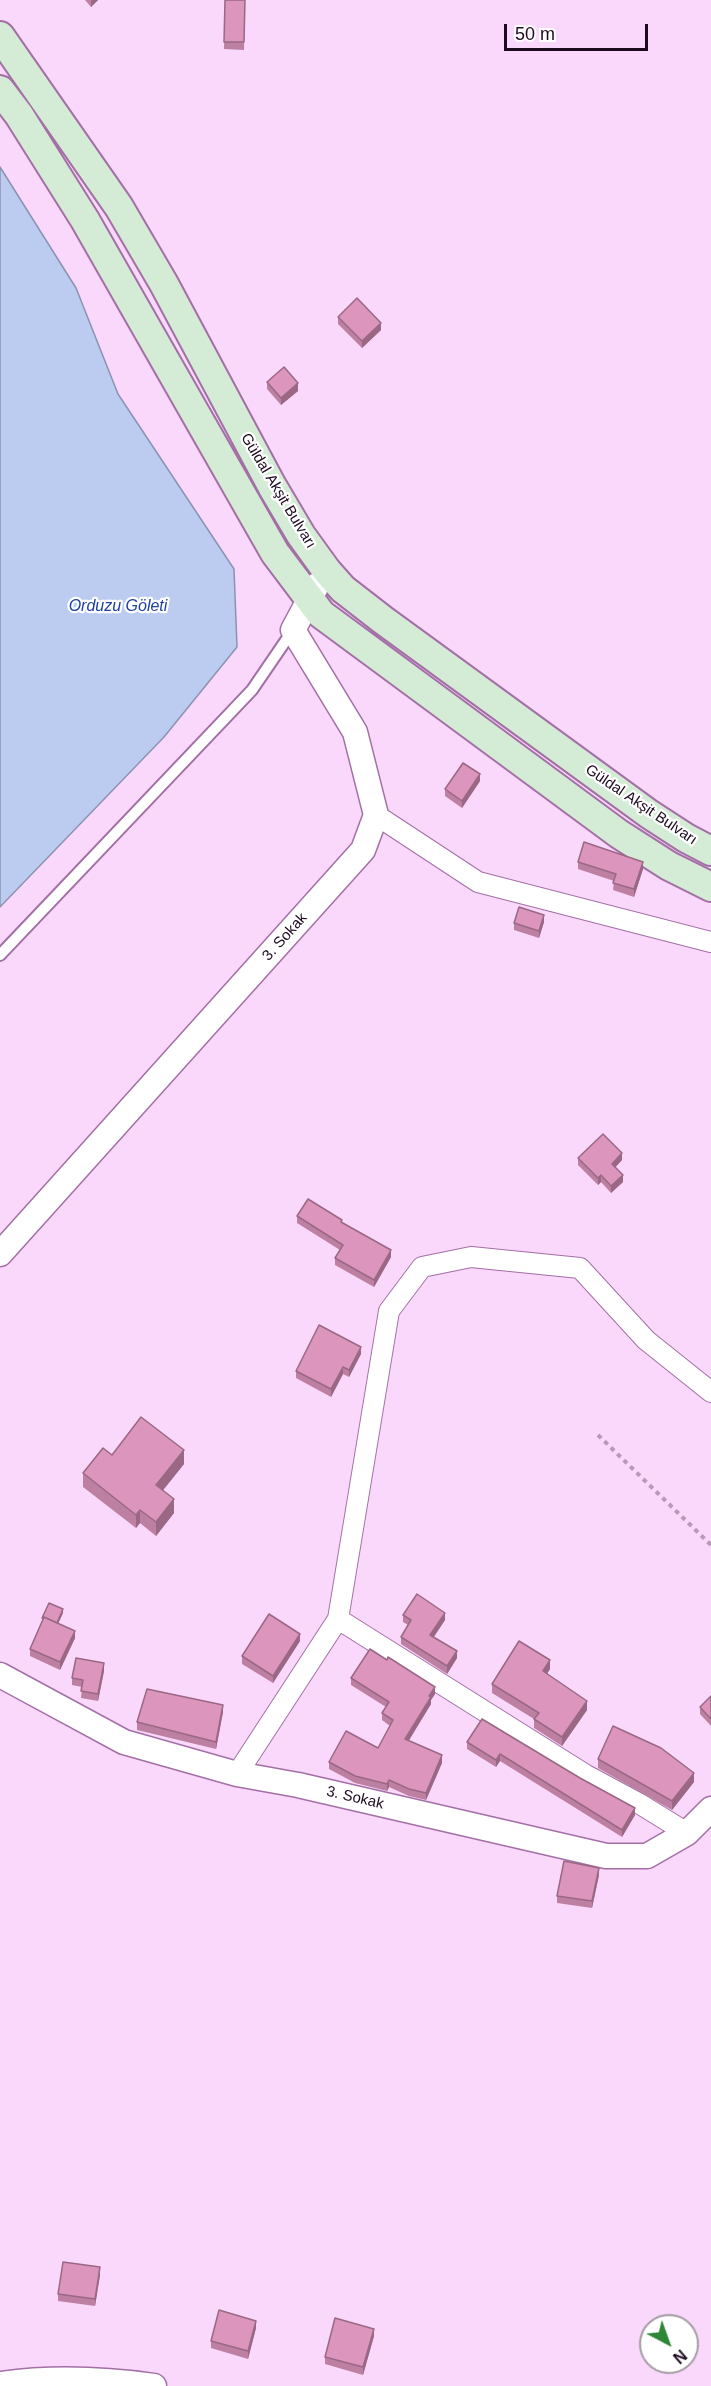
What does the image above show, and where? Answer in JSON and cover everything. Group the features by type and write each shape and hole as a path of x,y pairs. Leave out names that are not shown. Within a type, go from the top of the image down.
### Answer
{"main road":[{"name":"Güldal Akşit Bulvarı","path":"0,36 118,207 164,284 272,486 301,535 327,571 343,589 383,620 649,814 711,851"},
{"path":"0,90 19,115 85,220 275,553 321,614 619,834 669,866 711,887"}],"street":[{"path":"327,571 309,598 293,630 355,732 376,815 478,882 711,942"},
{"name":"3. Sokak","path":"0,1254 363,850 376,815"},
{"path":"237,1774 338,1619 389,1311 422,1267 471,1257 580,1268 646,1340 711,1392"},
{"path":"338,1619 586,1775 687,1833"},
{"name":"3. Sokak","path":"0,1675 124,1742 237,1774 298,1785 606,1856 647,1856 687,1833 711,1809"},
{"path":"0,2384 59,2380 154,2386"}],"lane":[{"path":"0,955 252,690 293,630"}],"path":[{"path":"598,1435 711,1545"}],"water":[{"name":"Orduzu Göleti","path":"0,167 76,288 118,394 234,569 237,647 164,737 0,907"}],"building":[{"path":"225,0 245,0 244,42 224,42"},
{"path":"357,298 381,323 362,341 338,317"},
{"path":"284,367 298,383 281,398 267,382"},
{"path":"463,763 480,774 462,801 445,789"},
{"path":"584,842 643,862 634,889 613,883 616,874 578,862"},
{"path":"519,907 544,915 539,931 514,923"},
{"path":"603,1134 622,1153 612,1164 623,1175 611,1186 601,1175 598,1178 578,1158"},
{"path":"308,1199 342,1220 341,1222 391,1250 374,1280 335,1258 343,1245 297,1216"},
{"path":"319,1325 361,1347 349,1370 343,1367 331,1389 296,1371"},
{"path":"141,1417 184,1450 156,1485 174,1499 156,1522 140,1510 136,1515 83,1473 103,1448 112,1455"},
{"path":"417,1594 445,1613 430,1635 457,1651 447,1666 401,1637 411,1620 403,1615"},
{"path":"49,1603 63,1609 57,1623 42,1618"},
{"path":"269,1614 300,1634 273,1676 242,1656"},
{"path":"44,1617 75,1631 60,1662 30,1649"},
{"path":"519,1641 550,1660 543,1671 587,1701 562,1737 534,1719 539,1713 492,1684"},
{"path":"370,1649 387,1660 388,1657 435,1687 405,1739 442,1755 426,1793 409,1789 389,1780 387,1784 355,1776 329,1762 346,1731 378,1748 393,1720 382,1713 389,1702 351,1678"},
{"path":"76,1658 104,1663 98,1694 81,1691 83,1680 72,1678"},
{"path":"147,1689 223,1705 216,1742 137,1722"},
{"path":"711,1696 711,1719 700,1707"},
{"path":"482,1719 635,1808 622,1830 500,1754 496,1760 467,1742"},
{"path":"613,1726 661,1748 694,1773 672,1801 598,1759"},
{"path":"564,1861 599,1868 592,1901 557,1896"},
{"path":"63,2262 100,2267 95,2299 58,2294"},
{"path":"219,2310 256,2321 248,2351 211,2341"},
{"path":"335,2318 374,2329 363,2367 325,2357"}]}
